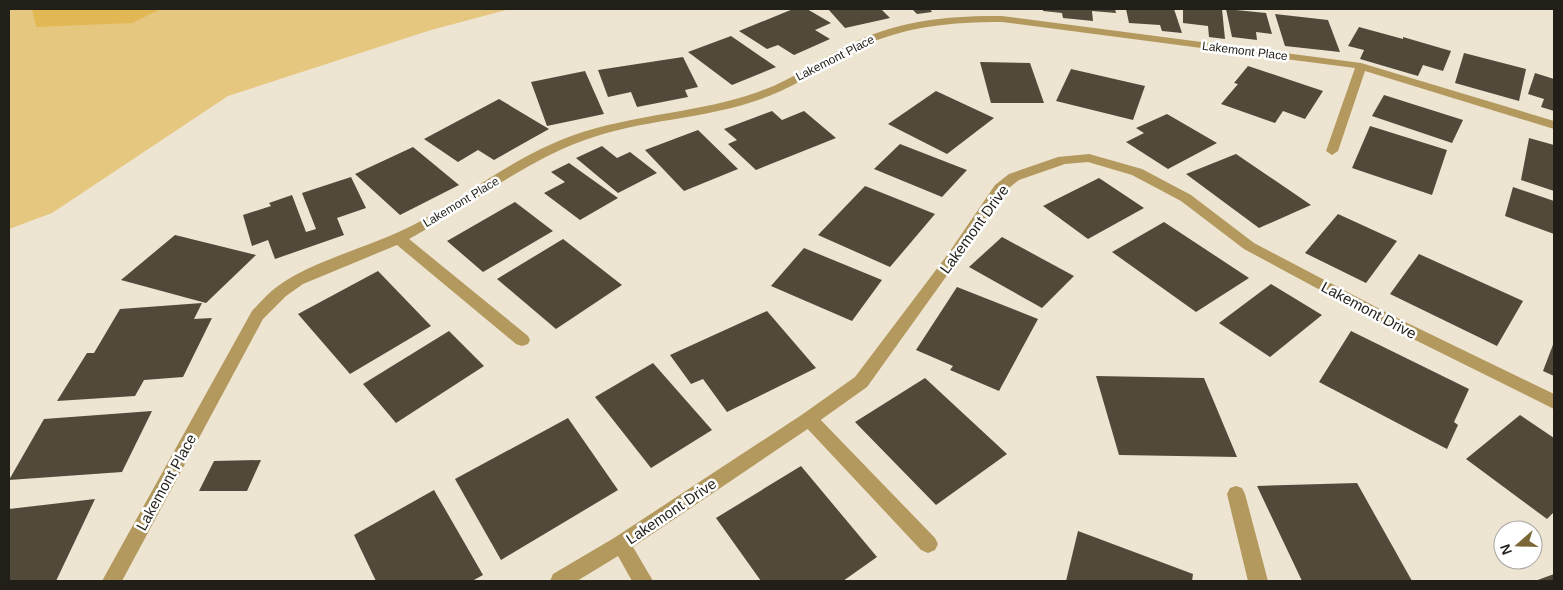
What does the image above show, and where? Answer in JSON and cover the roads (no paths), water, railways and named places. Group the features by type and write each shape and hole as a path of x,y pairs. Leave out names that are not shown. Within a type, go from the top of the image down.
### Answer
{"street":[{"name":"Lakemont Place","path":"112,581 258,315 283,290 316,272 399,239 536,158 577,138 612,127 726,106 766,94 857,44 896,30 968,18 1002,19 1361,66 1554,125"},
{"path":"1332,151 1361,66"},
{"name":"Lakemont Drive","path":"560,581 621,544 809,419 861,382 953,257 1000,188 1014,177 1063,160 1089,158 1137,172 1186,198 1249,246 1390,322 1554,402"},
{"path":"399,239 522,340"},
{"path":"809,419 928,544"},
{"path":"1236,494 1258,581"},
{"path":"621,544 643,581"}]}
